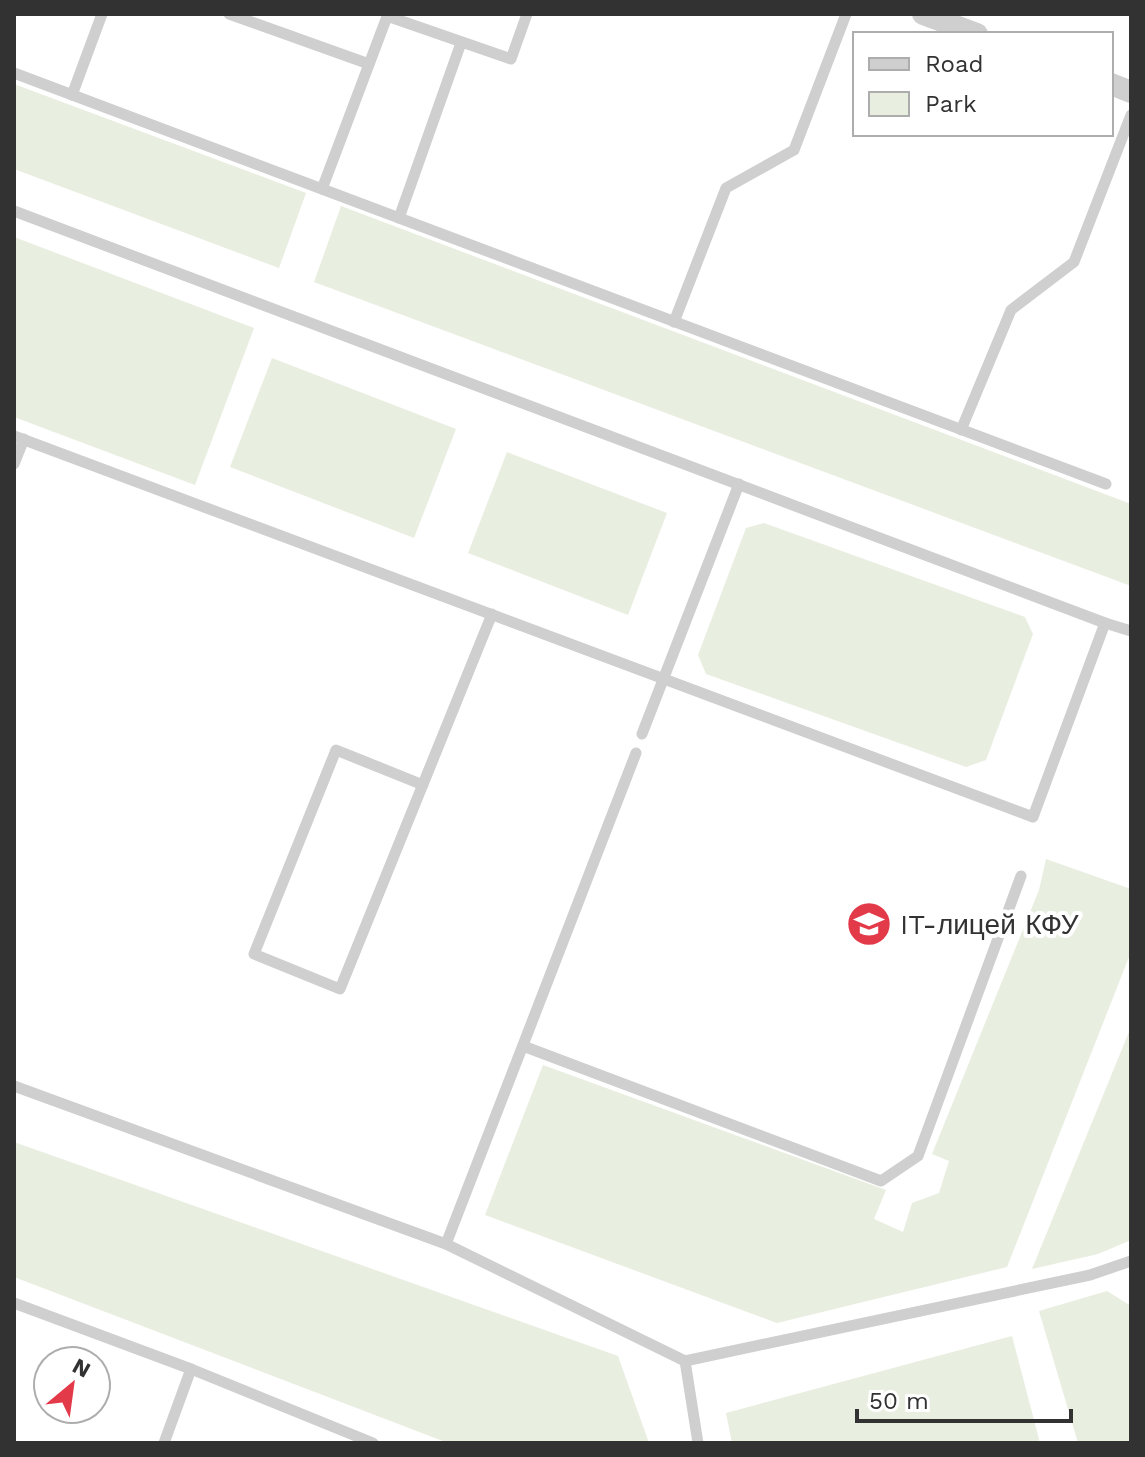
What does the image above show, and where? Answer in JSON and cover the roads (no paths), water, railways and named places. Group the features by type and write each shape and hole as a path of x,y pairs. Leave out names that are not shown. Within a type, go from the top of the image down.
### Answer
{"street":[{"path":"923,14 972,32"}],"lane":[{"path":"72,95 102,14"},
{"path":"229,14 369,64"},
{"path":"322,189 387,15 511,59 527,14"},
{"path":"674,322 726,188 794,150 846,14"},
{"path":"399,218 461,43"},
{"path":"14,73 1106,484"},
{"path":"961,430 1011,310 1074,262 1131,115"},
{"path":"14,211 1131,631"},
{"path":"14,464 19,437 1033,817 1105,623"},
{"path":"642,734 739,484"},
{"path":"423,785 336,750 254,954 340,989 423,785 492,614"},
{"path":"446,1244 636,753"},
{"path":"523,1046 881,1181 918,1156 1021,876"},
{"path":"14,1086 446,1244 685,1361 1090,1275 1131,1261"},
{"path":"14,1303 191,1369 373,1443"},
{"path":"685,1361 698,1443"},
{"path":"164,1443 191,1369"}],"place":[{"name":"IT-лицей КФУ","path":"869,924"}]}
